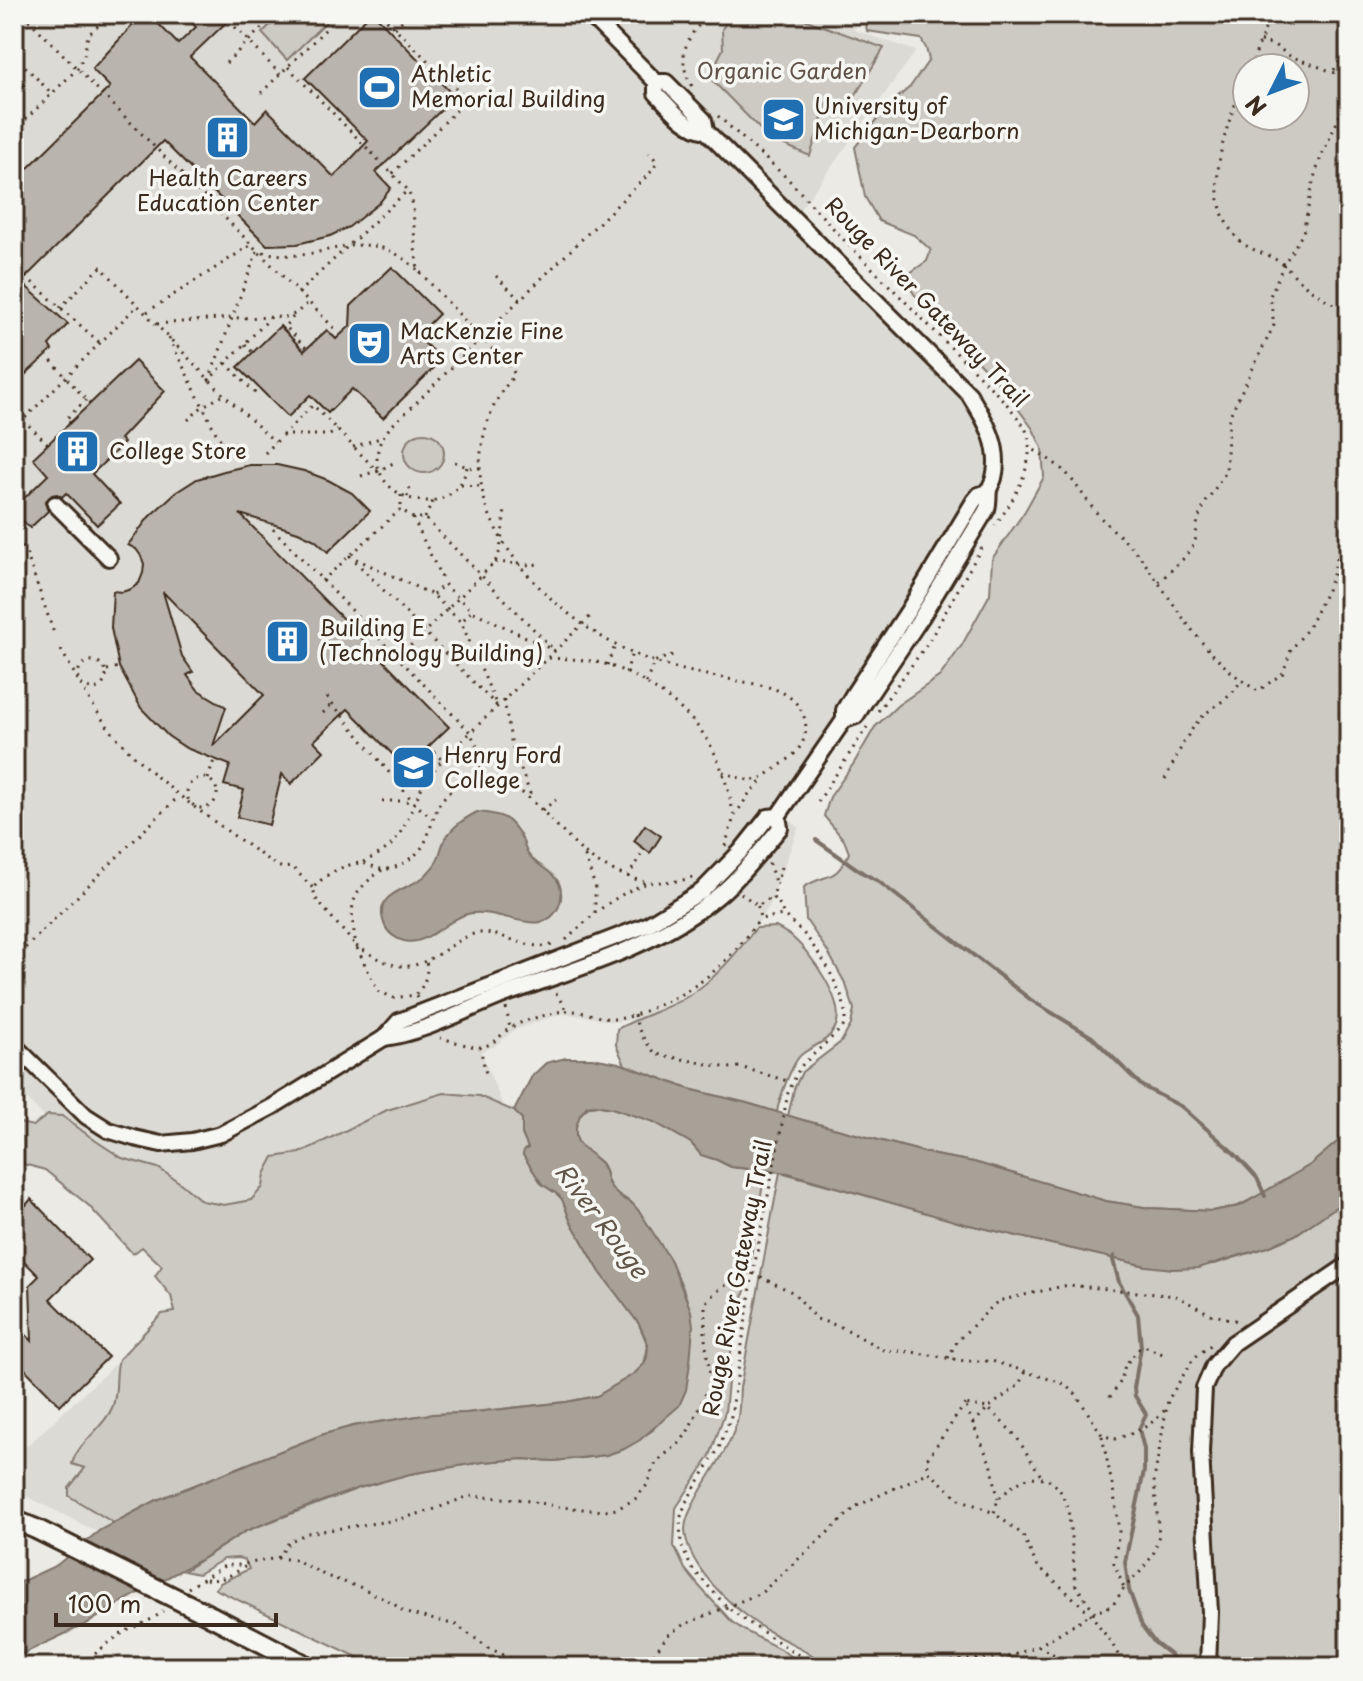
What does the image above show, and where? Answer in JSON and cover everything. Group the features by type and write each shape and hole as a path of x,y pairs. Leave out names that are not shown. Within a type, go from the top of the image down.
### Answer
{"main road":[{"path":"14,1520 309,1667"}],"lane":[{"path":"384,1038 407,1035 620,952 653,938 711,902 780,828 778,816 844,720 844,710 849,701 974,501 988,492 994,477 995,445 987,422 969,394 706,131 695,130 656,93 656,82 589,14"},
{"path":"55,504 109,558"},
{"path":"14,1045 86,1116 108,1130 161,1144 221,1134 272,1107 384,1038 399,1021 647,925 702,891 740,852 768,817 778,816"},
{"path":"1208,1667 1210,1612 1201,1452 1204,1388 1214,1365 1233,1343 1349,1264"}],"path":[{"path":"23,14 338,332"},
{"path":"14,131 77,69 84,56 88,35 111,14"},
{"path":"226,63 276,14"},
{"path":"261,93 341,14"},
{"path":"381,14 467,100 392,174"},
{"path":"697,93 684,71 683,55 689,37 711,14"},
{"path":"1256,52 1271,14"},
{"path":"395,28 404,19"},
{"path":"235,27 280,74"},
{"path":"1260,41 1349,78"},
{"path":"1336,72 1349,45"},
{"path":"14,55 52,94"},
{"path":"288,67 408,190 413,205 418,270"},
{"path":"1158,583 1195,543 1198,519 1226,472 1229,417 1274,325 1270,296 1284,264 1303,233 1317,167 1349,96"},
{"name":"Rouge River Gateway Trail","path":"716,115 788,179 1006,403 1026,429 1028,446"},
{"path":"1231,116 1218,167 1223,214 1238,239 1284,264 1300,281 1341,308 1349,309"},
{"path":"501,318 654,169 656,164 649,153"},
{"path":"298,293 408,190"},
{"path":"146,313 251,245"},
{"path":"257,251 301,255 350,245 374,247 397,254 418,270 514,373 492,411 483,437 480,468 481,486 492,523 521,566 549,597 581,625 615,646 654,662 764,686 783,692 799,704 804,713 805,737 796,753 749,794 734,817 722,852"},
{"path":"209,380 257,251"},
{"path":"14,266 100,343"},
{"path":"60,308 101,267 209,380 275,442"},
{"path":"496,276 520,300"},
{"path":"307,349 285,326 308,303"},
{"path":"14,429 138,305"},
{"path":"156,324 295,314"},
{"path":"209,380 271,317"},
{"path":"167,335 218,437 234,451"},
{"path":"379,470 379,446 383,437 481,338"},
{"path":"245,344 253,353"},
{"path":"46,355 88,402 66,419 70,423"},
{"path":"226,363 256,394"},
{"path":"188,420 203,406 224,395"},
{"path":"265,453 313,405 401,495 424,502 445,496 459,484 467,467"},
{"path":"23,420 48,444"},
{"path":"282,435 330,435 337,430"},
{"path":"353,447 383,437"},
{"path":"989,535 1009,508 1021,483 1029,456 1028,446"},
{"path":"1028,446 1067,474 1101,518 1138,555 1197,637 1221,664 1258,691 1283,673 1291,650 1308,628 1333,575 1349,519"},
{"path":"361,476 395,462"},
{"path":"455,462 480,468"},
{"path":"407,497 412,482"},
{"path":"459,484 481,486"},
{"path":"322,581 401,509 401,495"},
{"path":"425,518 433,501"},
{"path":"401,509 413,518 444,584 472,611 555,651"},
{"path":"398,658 495,562 500,551 505,510"},
{"path":"413,518 425,518 555,651"},
{"path":"273,529 470,732 479,750 480,777"},
{"path":"14,533 27,555 54,633"},
{"path":"818,802 842,763 928,643 983,545"},
{"path":"350,556 433,595 461,622 497,706"},
{"path":"350,556 497,706"},
{"path":"495,562 521,566 539,564"},
{"path":"433,595 444,584"},
{"path":"461,622 472,611"},
{"path":"313,888 323,877 363,862 389,847 407,823 431,774 442,760 594,613"},
{"path":"607,665 615,646"},
{"path":"61,650 94,709 140,763 275,865 292,867 313,888 316,899 356,946 378,991 394,998 415,995 427,974 426,962"},
{"path":"626,673 632,653"},
{"path":"646,683 654,662 675,654"},
{"path":"548,658 607,665 646,683 679,706 705,735 723,772 734,817"},
{"path":"86,662 100,663 106,670 106,680 101,687 87,689 80,683 78,674 86,662"},
{"path":"106,670 119,667"},
{"path":"1165,779 1188,736 1202,718 1226,700 1241,680"},
{"path":"73,688 80,683"},
{"path":"327,697 415,804 432,818"},
{"path":"504,700 512,746 532,799"},
{"path":"323,713 332,704"},
{"path":"805,737 813,743"},
{"path":"428,746 442,760"},
{"path":"834,757 842,763"},
{"path":"207,779 214,760"},
{"path":"723,772 752,780 764,778"},
{"path":"356,946 352,911 355,895 365,882 382,870 399,865 419,852 441,799 468,780 480,777 504,782 520,790 584,853 628,877 647,883 674,883 700,873"},
{"path":"198,779 207,779 217,791 215,800 202,808 193,804 188,797 188,788 198,779"},
{"path":"14,959 180,795"},
{"path":"542,810 556,800"},
{"path":"382,801 415,804"},
{"path":"628,877 644,849"},
{"path":"584,853 595,886 595,913"},
{"path":"363,862 382,870"},
{"path":"758,906 773,898 781,867"},
{"path":"566,940 619,896 647,883"},
{"path":"735,887 758,906 760,919"},
{"name":"Rouge River Gateway Trail","path":"773,898 827,966 842,997 845,1022 806,1061 788,1093 753,1273 731,1416 719,1448 686,1502 680,1519 681,1545 691,1567 727,1607 817,1667"},
{"path":"436,1036 480,1047 494,1043 510,1028 566,1010 613,1019 634,1015 691,990 739,946 760,919 784,915"},
{"path":"356,946 397,966 410,966 426,962 463,938 478,933 526,945 555,945"},
{"path":"550,979 566,1010"},
{"path":"415,995 421,1006"},
{"path":"502,996 510,1028"},
{"path":"634,1015 645,1041 656,1054 728,1068 740,1067 792,1082"},
{"path":"480,1047 486,1074"},
{"path":"278,1558 289,1542 307,1533 397,1520 469,1496 518,1499 604,1511 617,1509 635,1499 648,1484 653,1467 687,1433 711,1383 705,1339 705,1303 715,1292 753,1273 794,1293 817,1319 844,1328 883,1350 992,1361 1062,1383 1076,1394 1102,1435 1119,1531 1114,1563 1124,1588"},
{"path":"948,1358 958,1340 998,1301 1068,1285 1176,1296 1210,1314 1240,1321"},
{"path":"1110,1397 1121,1381 1125,1365 1139,1349 1147,1347 1167,1356"},
{"path":"973,1424 988,1408 1019,1385 1025,1371"},
{"path":"965,1404 988,1408 1016,1436 1042,1478"},
{"path":"965,1404 992,1467 998,1499 994,1513"},
{"path":"965,1404 927,1459 929,1472 960,1499 994,1513 1023,1535 1036,1564 1093,1613"},
{"path":"1102,1435 1115,1439 1135,1433 1159,1418 1167,1407"},
{"path":"644,1667 668,1635 683,1625 761,1593 857,1506 929,1472"},
{"path":"998,1499 1029,1477 1046,1478 1059,1488 1068,1508 1076,1586 1116,1650 1123,1667"},
{"path":"185,1589 226,1565 278,1558 296,1560 326,1576 362,1588 406,1613 456,1625 489,1648 536,1667"},
{"path":"204,1579 216,1581 249,1564"},
{"path":"865,1667 897,1661 922,1666 1008,1657 1038,1646 1093,1613 1113,1605 1140,1572"},
{"path":"75,1667 166,1608"},
{"path":"1038,1646 1077,1667"}],"shaded area":[{"name":"Henry Ford College","path":"14,14 863,14 854,30 916,51 793,219 969,394 991,445 991,477 782,810 798,828 769,907 741,948 685,999 634,1020 612,1022 560,1014 514,1030 495,1046 481,1052 523,1155 655,1343 648,1379 106,1536 14,1490 14,1458 206,1280 14,1086"}],"green space":[{"path":"281,14 334,14 287,60 262,33"},
{"name":"Organic Garden","path":"732,14 768,14 772,17 790,14 884,48 847,109 827,103 810,156 780,143 760,129 709,77 723,49 722,29"},
{"path":"881,14 1349,14 1349,1132 1310,1165 1238,1206 1212,1211 1150,1208 1106,1201 974,1162 935,1155 788,1116 794,1089 802,1072 841,1042 851,1025 854,1009 846,985 806,920 804,887 835,873 849,853 844,840 824,816 830,797 875,727 898,705 940,676 962,645 990,594 992,559 1044,477 1042,448 1033,429 1002,387 914,294 904,277 927,261 931,250 914,235 879,221 865,197 855,147 889,105 910,87 929,60 921,39 867,31 866,25"},
{"path":"424,433 438,439 444,453 438,467 424,473 410,467 404,453 410,439"},
{"path":"776,927 792,937 817,966 832,993 838,1018 828,1037 797,1059 777,1112 689,1089 625,1065 616,1045 617,1029 696,991 715,975 756,928"},
{"path":"444,1093 479,1096 514,1111 523,1119 522,1134 529,1149 523,1155 542,1184 562,1199 570,1220 600,1272 639,1324 648,1346 644,1364 634,1374 597,1396 466,1413 431,1414 353,1426 321,1435 157,1500 114,1523 69,1496 69,1488 85,1468 72,1464 75,1456 112,1408 119,1359 162,1314 175,1312 171,1296 155,1276 162,1266 142,1247 133,1254 88,1205 45,1170 14,1164 14,1126 20,1123 33,1126 48,1115 62,1116 122,1158 158,1168 202,1201 224,1205 251,1200 263,1187 265,1174 274,1157 300,1153 387,1110"},
{"path":"595,1105 654,1122 691,1143 701,1155 731,1167 765,1171 747,1281 731,1352 725,1412 710,1456 676,1508 674,1546 685,1569 732,1622 782,1650 804,1667 378,1667 215,1589 220,1583 249,1569 245,1560 224,1559 198,1574 184,1571 246,1531 359,1488 409,1474 483,1462 523,1459 554,1461 606,1455 624,1449 653,1430 691,1340 690,1312 676,1273 642,1217 632,1203 616,1193 602,1164 583,1150 578,1142 575,1127 579,1117"},
{"path":"780,1172 961,1223 1146,1266 1215,1264 1268,1247 1295,1235 1349,1198 1349,1667 828,1667 762,1627 733,1605 695,1561 685,1526 691,1508 728,1445 737,1421 740,1388"}],"water":[{"path":"477,812 498,815 513,825 528,854 559,883 559,906 551,917 542,922 477,913 457,918 420,940 412,942 395,937 386,929 382,915 387,899 425,876 439,857 448,834"},
{"name":"River Rouge","path":"566,1058 592,1058 619,1063 689,1089 935,1155 974,1162 1106,1201 1150,1208 1212,1211 1240,1206 1310,1165 1349,1132 1349,1198 1295,1235 1268,1247 1198,1268 1146,1266 961,1223 788,1173 731,1167 701,1155 691,1143 654,1122 612,1108 587,1106 576,1127 579,1144 601,1163 612,1189 640,1212 671,1261 691,1311 690,1363 686,1390 679,1406 640,1440 606,1455 554,1461 523,1459 483,1462 410,1474 309,1506 246,1531 88,1623 14,1658 14,1585 57,1565 100,1530 157,1500 321,1435 353,1426 597,1396 634,1374 644,1364 648,1344 639,1324 600,1272 570,1220 562,1199 542,1184 523,1155 528,1148 522,1134 522,1119 514,1111 532,1076 546,1063"}],"building":[{"path":"143,14 149,14 178,44 196,27 183,14 235,14 190,57 255,122 267,109 334,177 368,141 305,78 370,14 374,14 455,97 376,172 391,188 379,203 349,227 330,236 297,244 267,245 163,141 21,282 68,324 49,345 52,350 14,385 14,182 110,87 92,69"},
{"name":"MacKenzie Fine Arts Center","path":"392,267 439,314 417,336 442,360 383,418 352,389 328,413 310,395 288,417 238,367 280,326 304,351 327,330 336,339 350,326 351,306"},
{"name":"College Store","path":"135,361 165,391 120,439 124,443 92,474 120,504 97,525 66,493 62,497 52,495 45,502 48,511 30,528 14,512 14,508 48,475 33,458"},
{"name":"Building E (Technology Building)","path":"250,465 277,465 304,471 352,493 370,511 328,552 315,540 298,532 240,514 449,727 406,768 348,709 314,741 324,751 291,784 282,774 269,825 237,817 244,790 224,785 230,765 186,748 168,736 141,708 119,667 111,628 113,591 131,589 139,583 143,573 141,556 128,545 149,517 175,493 197,479","holes":["163,592 264,695 213,746 226,707 198,690 187,675 193,672 182,656"]},
{"path":"645,825 661,836 650,853 634,841"},
{"path":"14,1192 26,1205 31,1199 90,1260 50,1299 108,1357 60,1405 14,1358 14,1322 32,1341 30,1285 39,1276 14,1251"}],"waterway":[{"path":"816,840 878,881 1031,1000 1092,1037 1142,1086 1182,1107 1236,1155 1257,1178 1265,1196"},
{"path":"1114,1256 1119,1282 1138,1315 1141,1347 1134,1388 1135,1396 1146,1414 1139,1429 1144,1449 1144,1471 1125,1562 1129,1590 1142,1626 1155,1643 1173,1657"}],"place":[{"name":"Athletic Memorial Building","path":"380,87"},
{"name":"University of Michigan-Dearborn","path":"783,119"},
{"name":"Health Careers Education Center","path":"228,137"},
{"name":"MacKenzie Fine Arts Center","path":"369,344"},
{"name":"College Store","path":"78,451"},
{"name":"Building E (Technology Building)","path":"288,641"},
{"name":"Henry Ford College","path":"413,768"}]}
